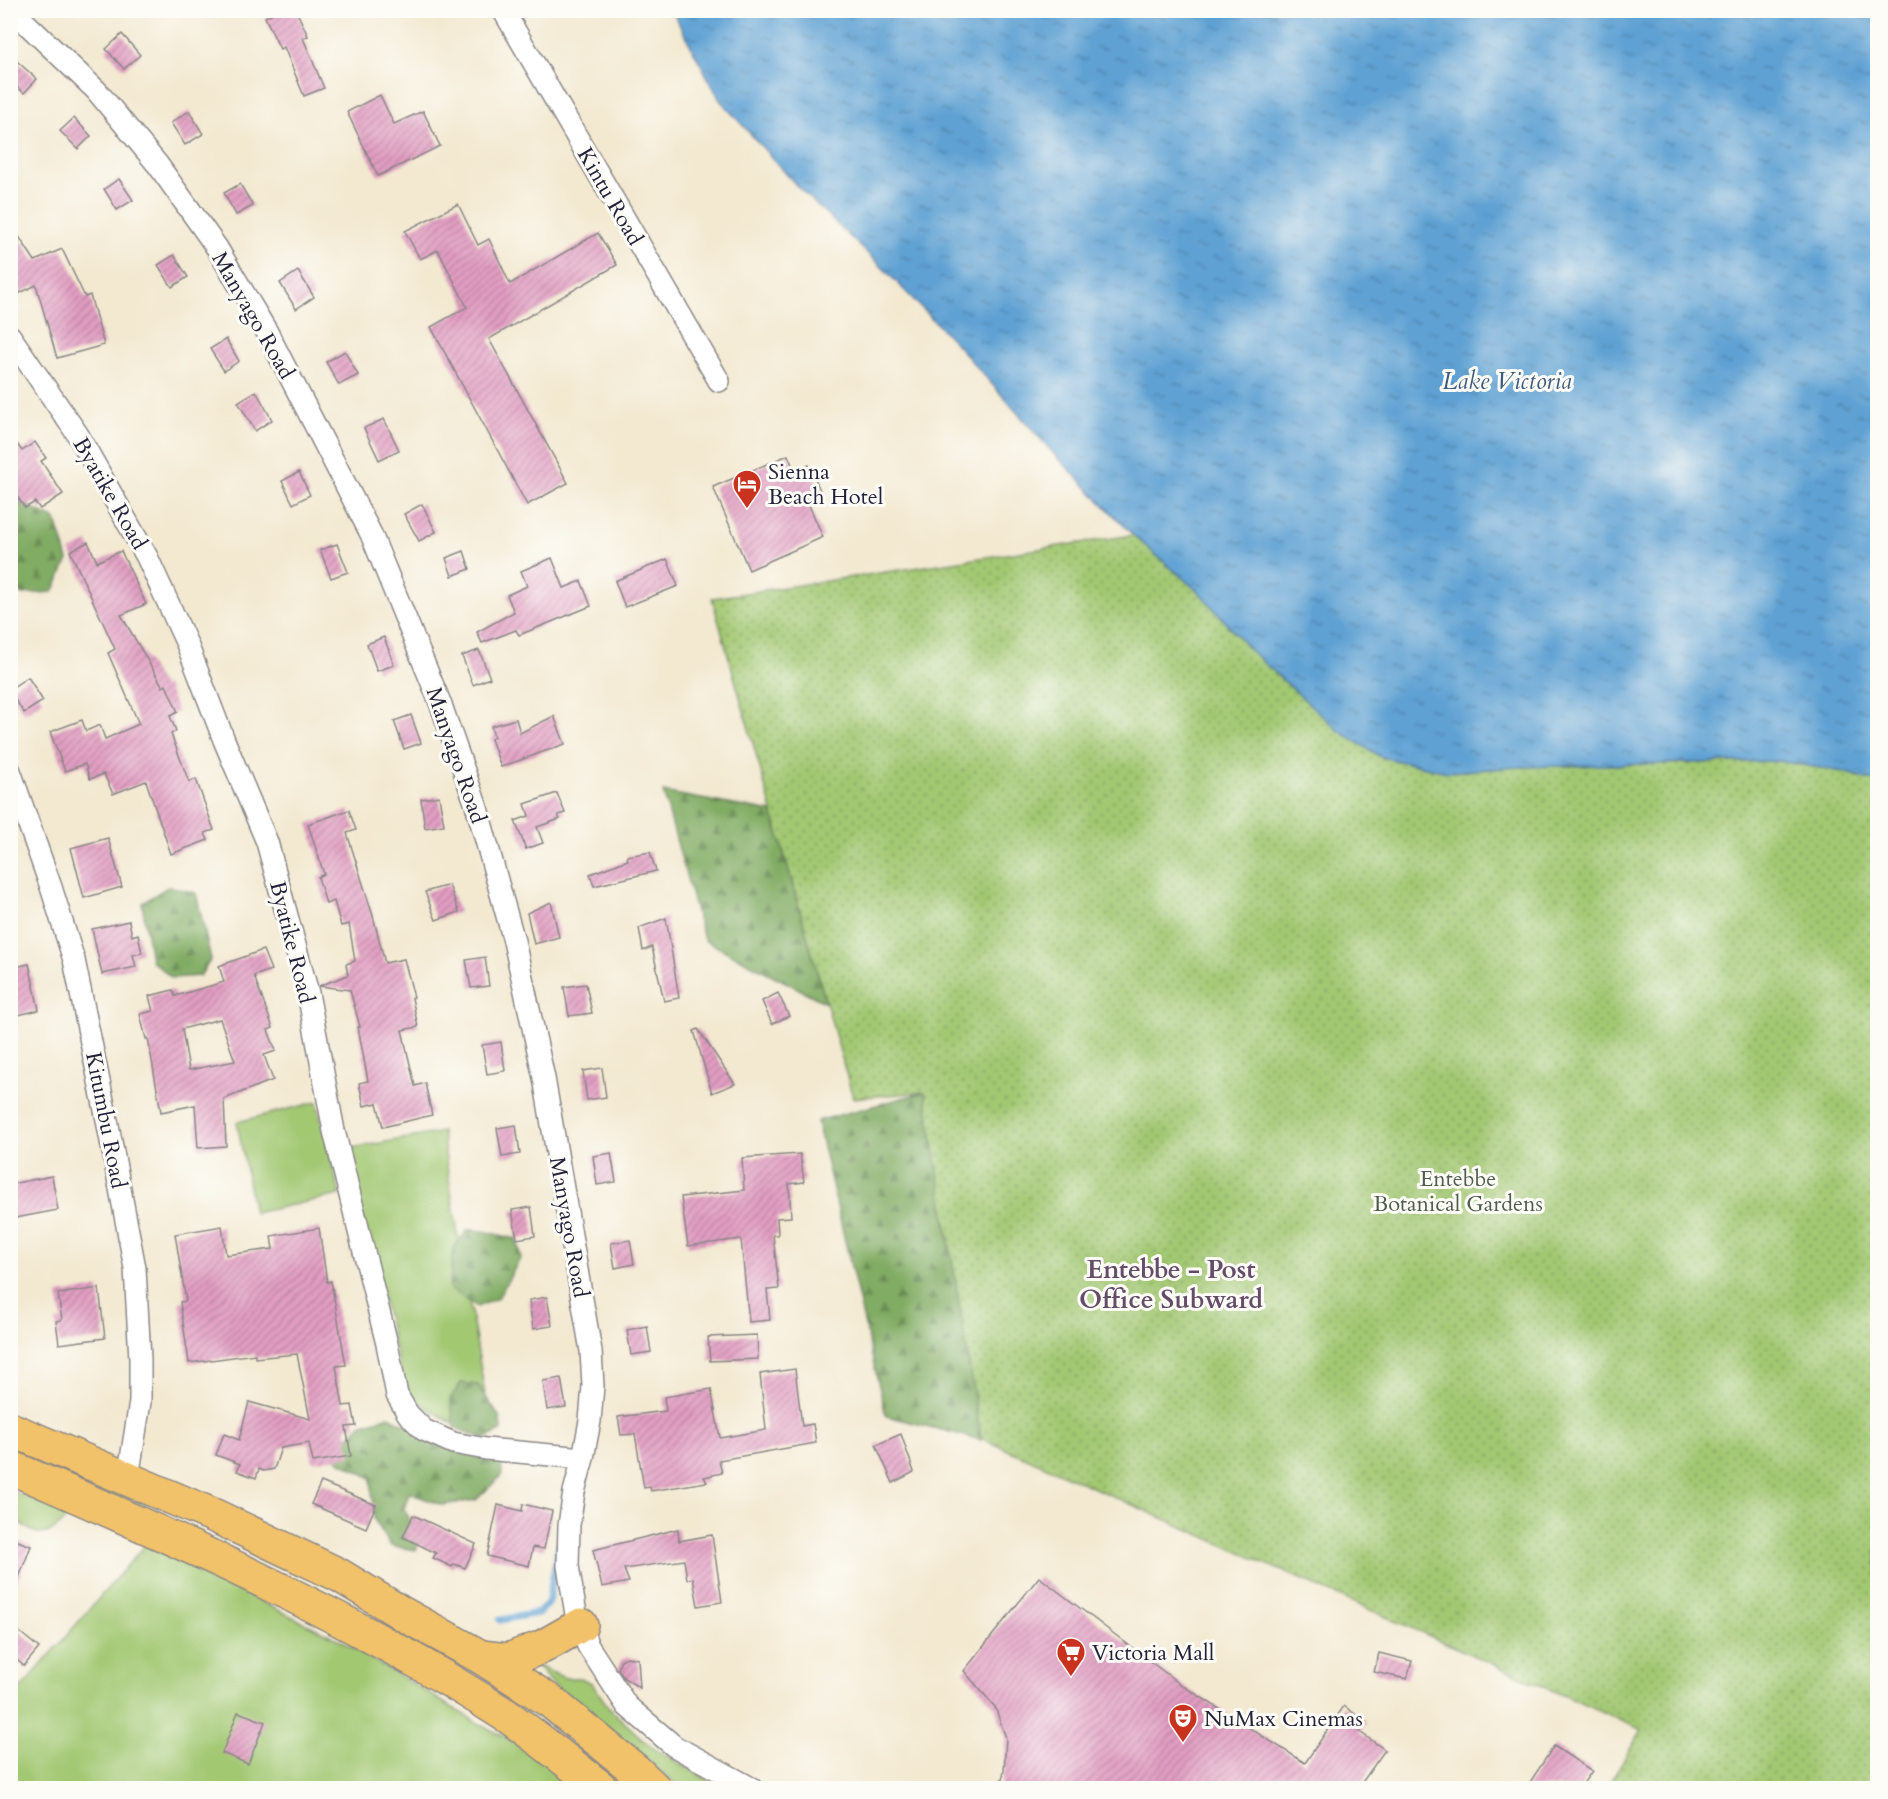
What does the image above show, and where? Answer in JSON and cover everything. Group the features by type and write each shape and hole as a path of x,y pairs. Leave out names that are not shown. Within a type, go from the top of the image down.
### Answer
{"highway":[{"path":"10,1429 215,1516 339,1575 481,1657 550,1701 654,1788"},
{"path":"10,1467 263,1579 381,1641 508,1717 601,1788"},
{"path":"481,1657 508,1660 542,1647 578,1619"}],"street":[{"name":"Manyago Road","path":"12,10 96,90 158,165 217,248 267,332 371,534 441,705 477,808 514,941 544,1078 591,1351 593,1386 590,1421 569,1525 568,1566 578,1619 588,1646 627,1707 674,1746 751,1788"},
{"name":"Kintu Road","path":"503,10 719,381"},
{"name":"Byatike Road","path":"10,336 78,435 147,557 187,644 267,842 308,993 334,1131 398,1395 408,1414 424,1430 453,1443 486,1449 583,1458"},
{"name":"Kitumbu Road","path":"10,771 74,960 135,1268 140,1402 128,1478"}],"green space":[{"path":"10,497 56,520 68,560 53,592 21,594 11,589"},
{"name":"Entebbe Botanical Gardens","path":"1133,535 1200,593 1250,650 1339,731 1381,757 1448,772 1519,767 1779,761 1844,772 1877,782 1877,1788 1606,1788 1642,1730 981,1438 925,1092 853,1098 712,598"},
{"path":"663,792 772,812 826,1003 704,940"},
{"path":"169,886 196,893 211,959 200,976 172,978 151,960 142,903"},
{"path":"925,1092 981,1440 886,1416 817,1121"},
{"path":"317,1102 340,1195 254,1213 237,1122"},
{"path":"442,1132 491,1430 454,1424 406,1393 346,1149"},
{"path":"468,1230 516,1239 521,1257 498,1298 477,1307 449,1288 454,1247"},
{"path":"461,1383 478,1385 500,1418 501,1431 485,1439 455,1428 450,1399"},
{"path":"389,1416 410,1427 501,1456 502,1475 476,1500 442,1505 409,1493 404,1509 421,1539 416,1550 391,1546 374,1519 371,1478 339,1461 333,1454 360,1425"},
{"path":"10,1447 160,1511 160,1515 155,1518 11,1457"},
{"path":"10,1491 71,1513 55,1529 41,1534 34,1532 11,1515"},
{"path":"145,1545 340,1640 478,1723 584,1778 572,1788 11,1788 11,1700"},
{"path":"535,1665 565,1678 580,1678 592,1683 609,1708 650,1746 722,1788 681,1788 553,1684"}],"water":[{"name":"Lake Victoria","path":"672,11 1877,11 1877,782 1844,772 1779,761 1519,767 1448,772 1381,757 1339,731 1250,650 1200,593 1133,535 1055,455 957,345 886,271 797,186 720,100"}],"building":[{"path":"279,10 296,10 308,36 303,38 324,88 304,96 284,47 280,49 265,17"},
{"path":"122,34 140,55 124,69 106,49"},
{"path":"10,55 37,79 24,93 10,81"},
{"path":"380,95 394,124 423,111 440,146 378,176 347,112"},
{"path":"189,111 203,134 185,145 171,123"},
{"path":"74,118 91,136 78,149 60,131"},
{"path":"119,179 133,200 117,210 104,189"},
{"path":"240,184 253,206 236,215 224,193"},
{"path":"458,204 478,245 489,239 510,284 598,233 617,265 489,339 568,483 527,505 431,327 467,307 438,250 420,259 405,231"},
{"path":"10,223 35,261 62,249 85,297 90,295 104,345 57,358 36,285 10,298"},
{"path":"174,255 188,277 172,287 158,265"},
{"path":"298,271 314,297 296,309 280,283"},
{"path":"226,339 239,361 224,371 210,349"},
{"path":"345,351 358,375 339,385 326,362"},
{"path":"256,391 272,420 255,431 238,402"},
{"path":"384,419 399,450 379,460 364,428"},
{"path":"10,434 22,451 35,442 46,458 41,461 63,494 40,509 35,502 25,508 10,486"},
{"path":"788,455 795,472 809,465 820,490 805,496 823,537 749,570 713,487"},
{"path":"299,472 310,495 293,504 282,481"},
{"path":"422,504 436,532 419,541 404,514"},
{"path":"88,542 97,562 121,551 146,604 121,615 163,687 166,685 178,712 170,716 176,731 171,734 189,782 196,779 214,830 205,833 208,840 171,854 146,781 113,794 104,774 90,779 85,764 65,771 50,732 82,720 86,731 100,725 105,739 139,724 108,653 115,649 70,551"},
{"path":"337,544 348,572 331,578 320,550"},
{"path":"464,551 470,569 452,576 446,558"},
{"path":"552,558 564,588 581,581 591,606 519,635 516,630 482,643 477,632 514,612 507,595 527,586 521,571"},
{"path":"667,559 678,586 625,607 615,581"},
{"path":"384,637 394,665 377,671 367,644"},
{"path":"479,650 490,678 473,685 462,656"},
{"path":"28,677 43,701 24,713 10,689"},
{"path":"411,715 421,743 404,749 394,721"},
{"path":"554,716 565,744 501,767 491,739 494,737 491,726 516,719 520,733"},
{"path":"557,793 565,813 558,815 560,819 537,827 543,843 526,849 515,821 529,816 525,804"},
{"path":"439,796 444,825 425,828 421,799"},
{"path":"349,810 356,830 347,833 385,963 404,959 414,997 412,998 418,1027 402,1030 415,1086 425,1083 432,1115 383,1127 377,1103 364,1106 359,1083 368,1081 358,1027 360,1027 350,990 319,986 348,975 346,964 355,961 349,924 341,926 334,901 326,904 318,877 324,874 308,824"},
{"path":"108,838 122,887 84,898 71,848"},
{"path":"650,852 656,871 594,886 590,874 628,860 627,856"},
{"path":"449,885 459,912 436,920 425,892"},
{"path":"551,902 559,937 534,944 527,913"},
{"path":"666,918 679,998 664,1001 652,947 643,951 639,928"},
{"path":"129,921 132,936 138,934 142,953 133,955 136,967 102,974 92,929"},
{"path":"263,950 271,970 254,976 273,1028 268,1030 276,1051 264,1055 273,1080 224,1099 226,1146 198,1148 195,1105 161,1112 148,1038 146,1039 140,1014 153,1011 149,996 173,990 175,996 224,982 219,966","holes":["220,1019 235,1061 189,1070 182,1029"]},
{"path":"485,957 489,986 471,988 466,960"},
{"path":"29,964 39,1010 10,1017 10,968"},
{"path":"586,984 592,1013 569,1016 564,987"},
{"path":"778,993 789,1016 772,1024 762,1001"},
{"path":"698,1029 735,1084 712,1093 694,1031"},
{"path":"501,1042 505,1071 487,1074 482,1045"},
{"path":"602,1068 606,1097 587,1100 583,1071"},
{"path":"516,1125 520,1154 502,1157 497,1128"},
{"path":"611,1153 616,1182 597,1185 593,1156"},
{"path":"800,1154 804,1182 789,1184 791,1217 777,1218 778,1235 773,1235 779,1289 767,1290 770,1320 749,1322 741,1239 688,1246 681,1197 744,1190 742,1158"},
{"path":"52,1176 58,1210 10,1219 10,1184"},
{"path":"531,1207 535,1236 517,1239 512,1210"},
{"path":"222,1226 226,1255 273,1249 271,1236 319,1228 327,1282 331,1281 346,1365 336,1366 343,1406 352,1405 356,1426 346,1427 351,1456 313,1462 309,1443 281,1448 274,1469 263,1471 259,1469 256,1478 237,1471 240,1464 216,1455 224,1434 239,1440 249,1402 310,1419 297,1354 255,1358 255,1354 189,1363 180,1302 186,1301 175,1234"},
{"path":"630,1240 634,1264 615,1268 611,1243"},
{"path":"99,1288 105,1338 59,1344 56,1321 62,1320 58,1294"},
{"path":"547,1297 552,1326 533,1329 529,1300"},
{"path":"647,1326 651,1352 631,1355 627,1330"},
{"path":"757,1335 758,1359 710,1361 708,1337"},
{"path":"795,1369 802,1426 813,1424 816,1443 719,1460 722,1473 704,1477 707,1482 651,1491 650,1487 644,1488 635,1434 621,1435 618,1417 666,1411 664,1397 711,1389 720,1438 766,1430 760,1374"},
{"path":"561,1378 566,1407 547,1410 543,1381"},
{"path":"901,1434 914,1472 893,1483 876,1445"},
{"path":"321,1482 376,1505 366,1528 311,1504"},
{"path":"523,1504 552,1511 544,1549 533,1547 529,1566 487,1556 498,1505 522,1511"},
{"path":"413,1515 476,1544 465,1568 454,1564 452,1567 433,1558 436,1553 403,1537"},
{"path":"678,1529 679,1541 712,1535 722,1602 698,1606 693,1578 687,1579 684,1560 624,1569 629,1582 602,1587 593,1550"},
{"path":"10,1538 31,1546 12,1596 10,1596"},
{"name":"Victoria Mall","path":"1039,1577 1180,1684 1305,1763 1344,1706 1366,1722 1360,1732 1385,1750 1358,1788 1000,1788 1004,1771 1006,1738 995,1707 964,1671"},
{"path":"10,1624 39,1648 24,1666 10,1654"},
{"path":"1379,1653 1412,1661 1407,1679 1374,1672"},
{"path":"627,1657 638,1659 640,1688 624,1678 618,1669 621,1660"},
{"path":"238,1712 265,1722 248,1764 222,1753"},
{"path":"1554,1746 1592,1771 1580,1788 1526,1788"}],"waterway":[{"path":"500,1620 538,1613 548,1604 559,1544"}],"place":[{"name":"Sienna Beach Hotel","path":"747,510"},
{"name":"Victoria Mall","path":"1071,1678"},
{"name":"NuMax Cinemas","path":"1183,1744"}],"district":[{"name":"Entebbe - Post Office Subward","path":"1171,1284"}]}
